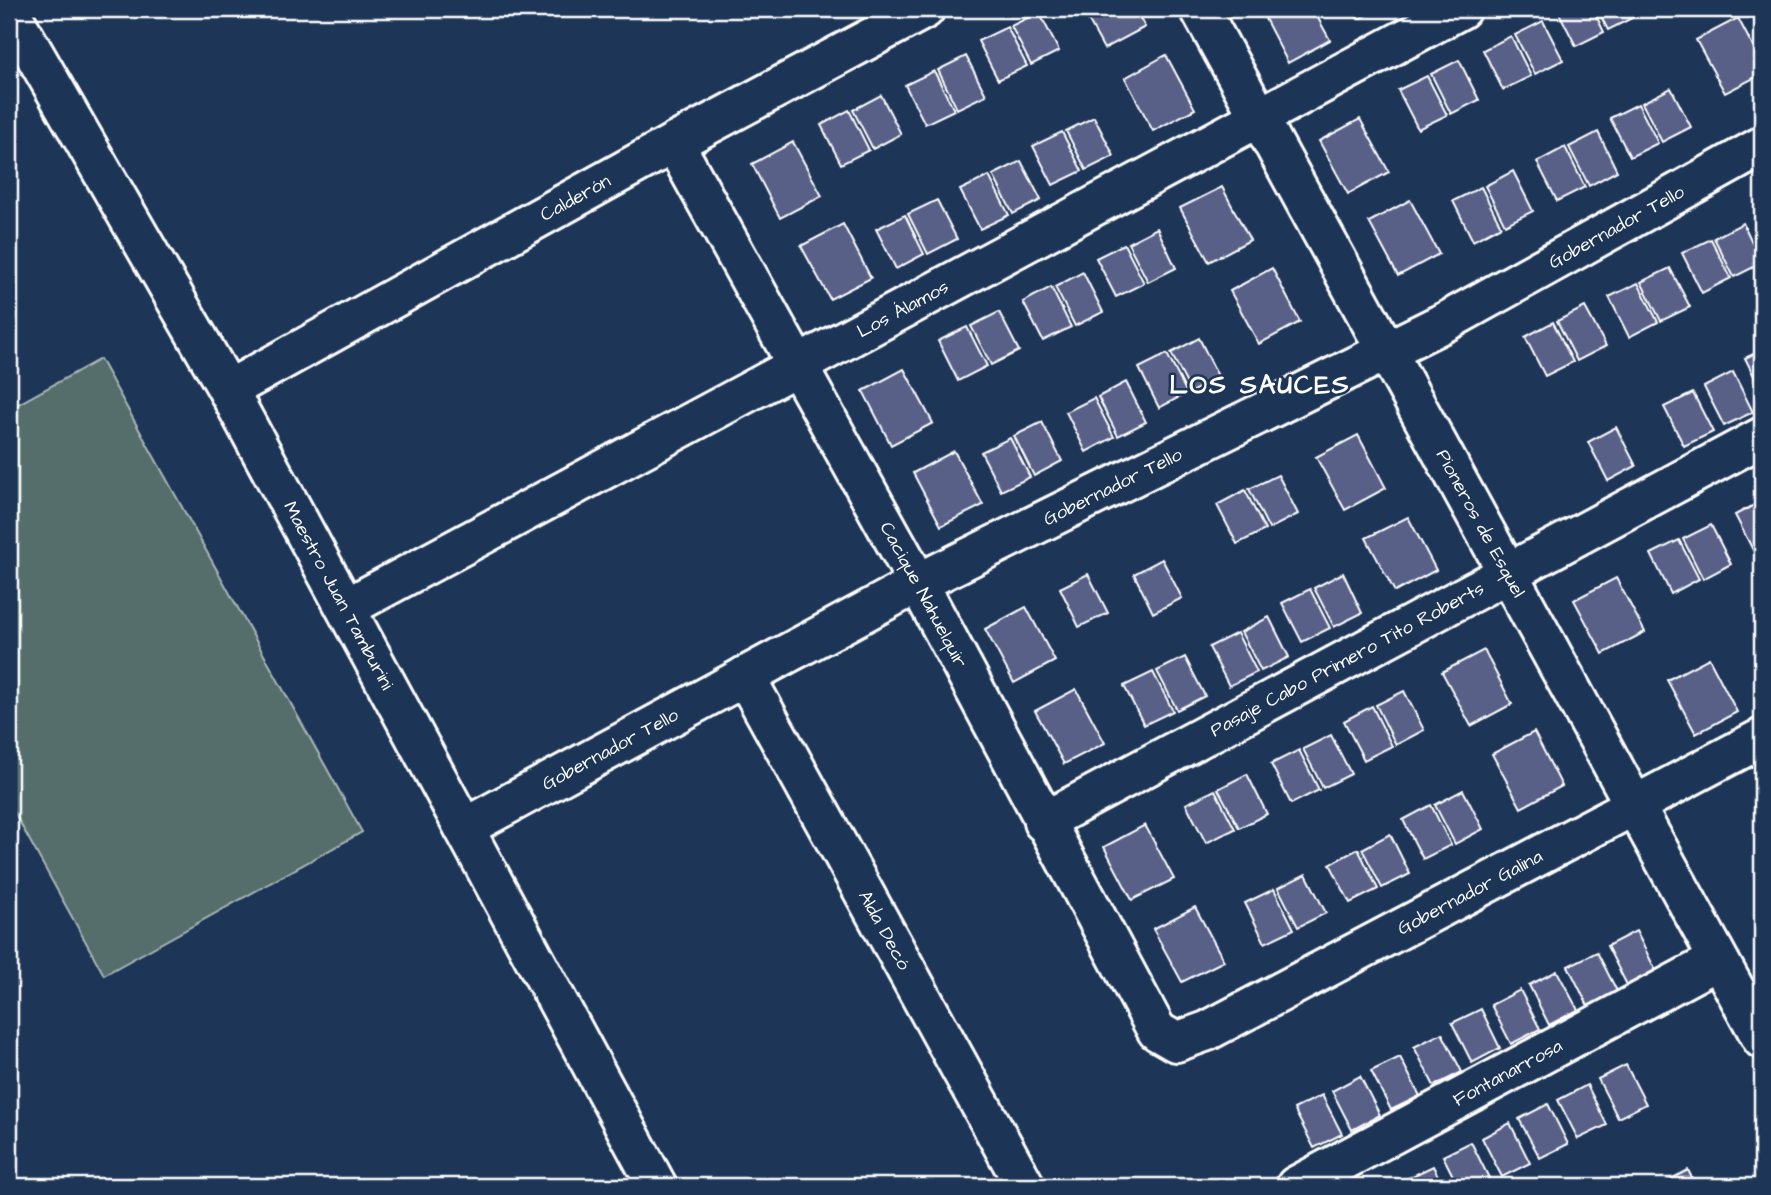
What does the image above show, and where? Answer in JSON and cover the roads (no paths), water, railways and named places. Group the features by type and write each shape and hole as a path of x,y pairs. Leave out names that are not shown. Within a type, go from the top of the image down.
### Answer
{"street":[{"name":"Calderón","path":"228,390 674,143 925,9"},
{"name":"Pioneros de Esquel","path":"1200,9 1762,1039"},
{"name":"Los Álamos","path":"346,608 1461,9"},
{"name":"Maestro Juan Tamburini","path":"9,10 228,390 657,1186"},
{"name":"Cacique Nahuelquir","path":"674,143 918,583 1043,822 1157,1031 1176,1042"},
{"name":"Gobernador Tello","path":"464,828 918,583 1447,321 1762,146"},
{"name":"Pasaje Cabo Primero Tito Roberts","path":"1043,822 1762,437"},
{"name":"Alda Decó","path":"746,676 1025,1186"},
{"name":"Gobernador Galina","path":"1176,1042 1206,1031 1762,738"},
{"name":"Fontanarrosa","path":"1296,1186 1718,960"}],"district":[{"name":"LOS SAUCES","path":"1260,385"}]}
